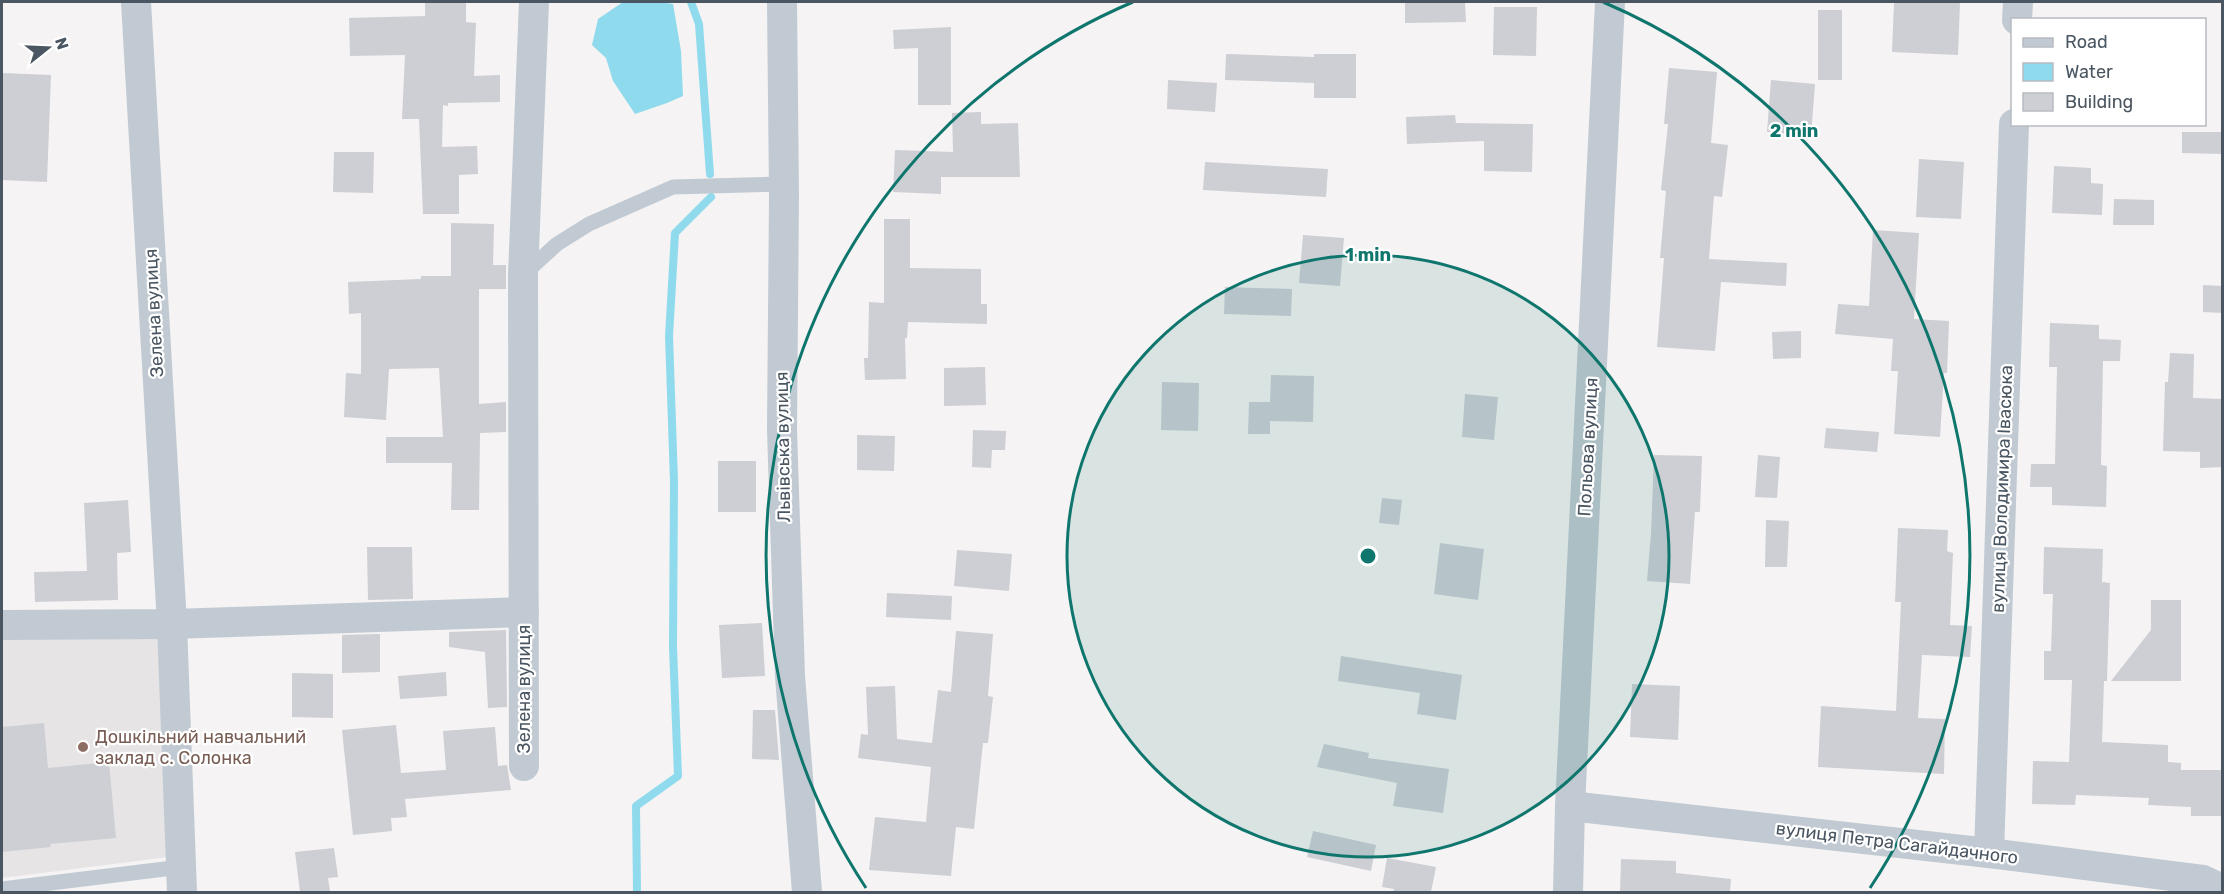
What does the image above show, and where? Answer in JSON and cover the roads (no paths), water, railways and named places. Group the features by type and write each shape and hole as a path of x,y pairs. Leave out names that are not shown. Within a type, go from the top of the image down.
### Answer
{"street":[{"name":"Зелена вулиця","path":"136,2 172,624 181,880"},
{"name":"Зелена вулиця","path":"524,766 523,275 534,2"},
{"name":"Львівська вулиця","path":"782,2 784,184 782,430 786,585 790,676 807,892"},
{"name":"Польова вулиця","path":"1568,892 1570,806 1610,2"},
{"path":"2017,18 2018,2"},
{"name":"вулиця Володимира Івасюка","path":"1989,853 2014,126"},
{"name":"Зелена вулиця","path":"2,625 172,624 524,612"},
{"name":"вулиця Петра Сагайдачного","path":"1570,806 1989,853 2203,880 2223,889"}],"lane":[{"path":"523,275 557,244 589,224 674,187 784,184"},
{"path":"2,889 181,880"}],"water":[{"path":"623,2 673,4 681,51 683,96 635,114 613,81 606,58 592,45 598,19"}],"waterway":[{"path":"691,2 699,24 710,174"},
{"path":"637,892 636,806 678,776 673,647 674,481 669,336 675,233 711,197"}],"place":[{"name":"Дошкільний навчальний заклад с. Солонка","path":"83,747"}]}
